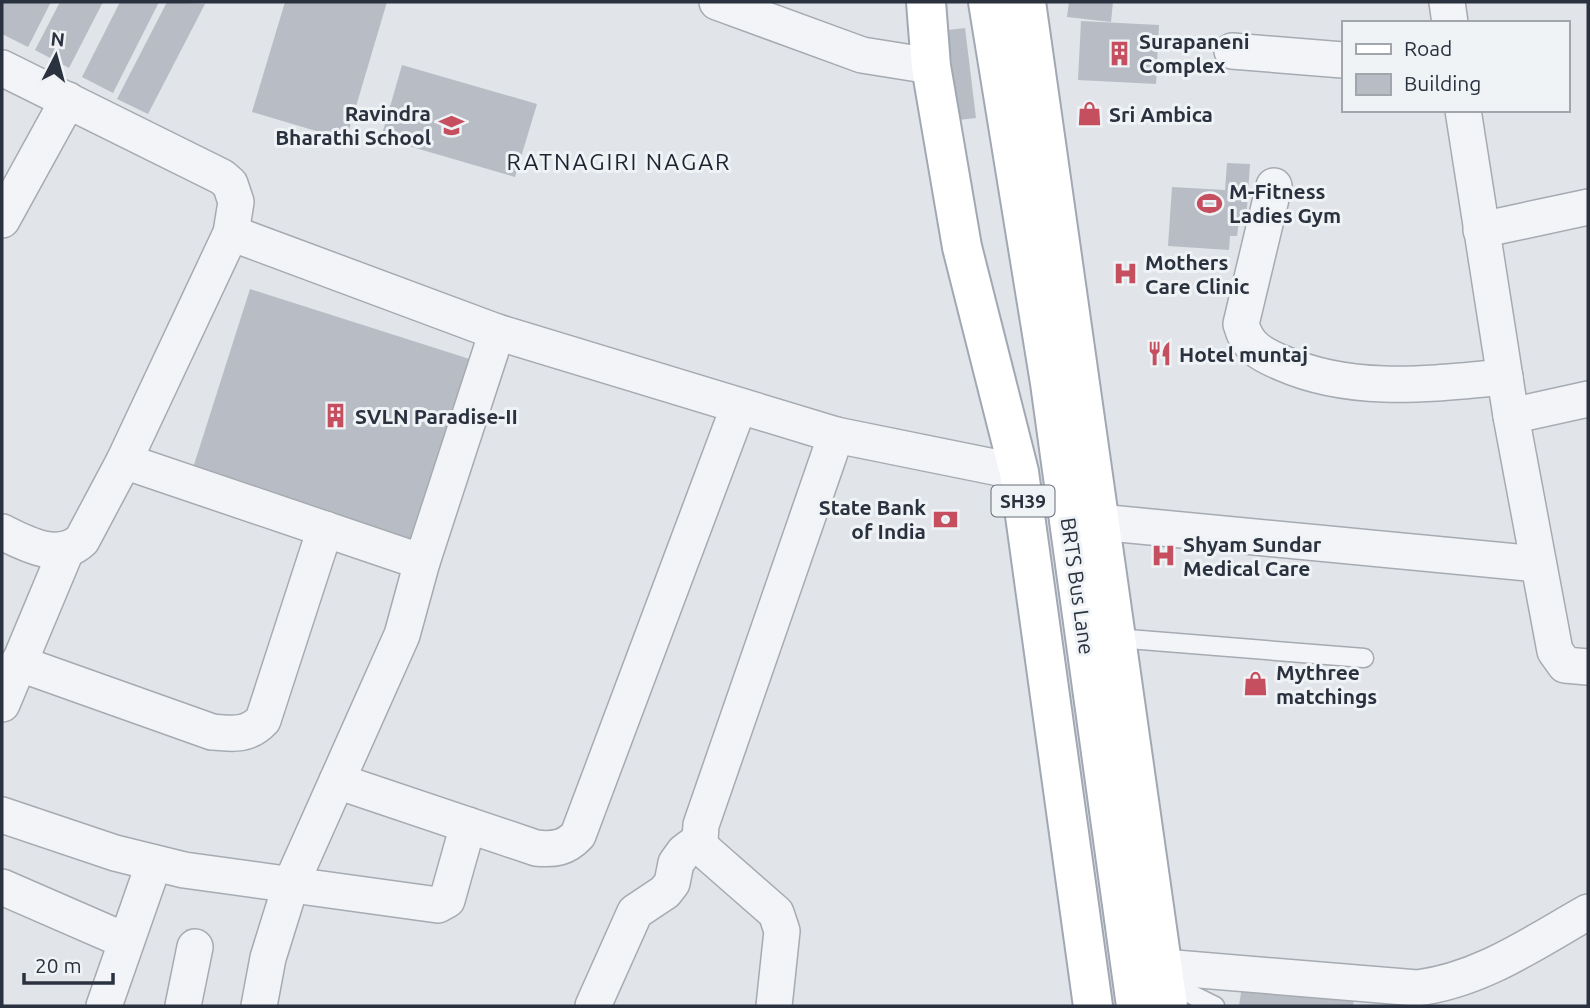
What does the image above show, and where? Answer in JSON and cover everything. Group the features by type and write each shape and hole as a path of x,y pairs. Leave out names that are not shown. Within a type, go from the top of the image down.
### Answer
{"main road":[{"name":"SH39","path":"926,2 931,66 962,247 1019,472 1093,1006"},
{"name":"BRTS Bus Lane","path":"988,2 1051,383 1136,1006"},
{"path":"1026,2 1165,985"}],"street":[{"path":"717,2 862,55 931,66"},
{"path":"1447,2 1450,21"},
{"path":"1231,51 1342,60"},
{"path":"2,68 222,177 230,184 236,202 231,233 124,461 82,540 66,551 2,704"},
{"path":"2,220 68,100"},
{"path":"1463,112 1511,416 1555,651 1565,664 1588,667"},
{"path":"1274,186 1241,324 1245,338 1256,350 1302,372 1373,385 1429,384 1505,377"},
{"path":"1481,230 1588,207"},
{"path":"231,233 497,332 739,406 836,435 1019,472"},
{"path":"259,1006 268,958 291,884 402,635 422,562 497,332"},
{"path":"1511,416 1588,399"},
{"path":"337,781 551,850 570,844 578,835 739,406"},
{"path":"774,1006 782,931 776,913 712,858 700,840 701,825 836,435"},
{"path":"124,461 422,562"},
{"path":"1099,522 1538,564"},
{"path":"18,663 212,733 239,734 254,730 264,720 325,529"},
{"path":"2,532 40,548 66,551"},
{"path":"2,815 184,870 438,905 447,900 468,825"},
{"path":"593,1006 635,912 665,892 672,883 676,863 684,852 700,840"},
{"path":"104,1006 154,863"},
{"path":"2,887 126,941"},
{"path":"1165,985 1417,988 1443,985 1475,975 1588,912"},
{"path":"183,1006 195,947"}],"lane":[{"path":"1116,638 1364,658"},
{"path":"1165,985 1215,1006"}],"building":[{"path":"2,2 51,2 28,47 2,34"},
{"path":"60,2 103,2 69,68 35,50"},
{"path":"120,2 159,2 113,93 82,77"},
{"path":"167,2 205,4 148,114 117,99"},
{"path":"285,2 387,2 346,140 252,112"},
{"path":"1069,2 1113,2 1111,22 1067,17"},
{"name":"Surapaneni Complex","path":"1081,21 1159,25 1156,84 1078,80"},
{"path":"965,28 976,118 958,120 948,30"},
{"path":"402,65 537,104 515,177 381,138"},
{"path":"1227,163 1250,164 1246,222 1239,221 1237,236 1230,236 1229,250 1168,246 1172,187 1225,190"},
{"name":"SVLN Paradise-II","path":"250,289 479,362 421,543 192,471"},
{"path":"1242,986 1354,999 1353,1006 1239,1006"}],"place":[{"name":"Surapaneni Complex","path":"1119,53"},
{"name":"Sri Ambica","path":"1089,114"},
{"name":"Ravindra Bharathi School","path":"451,125"},
{"name":"M-Fitness Ladies Gym","path":"1209,203"},
{"name":"Mothers Care Clinic","path":"1125,274"},
{"name":"Hotel muntaj","path":"1159,354"},
{"name":"SVLN Paradise-II","path":"335,416"},
{"name":"State Bank of India","path":"946,519"},
{"name":"Shyam Sundar Medical Care","path":"1163,556"},
{"name":"Mythree matchings","path":"1256,684"}],"district":[{"name":"RATNAGIRI NAGAR","path":"619,161"}]}
